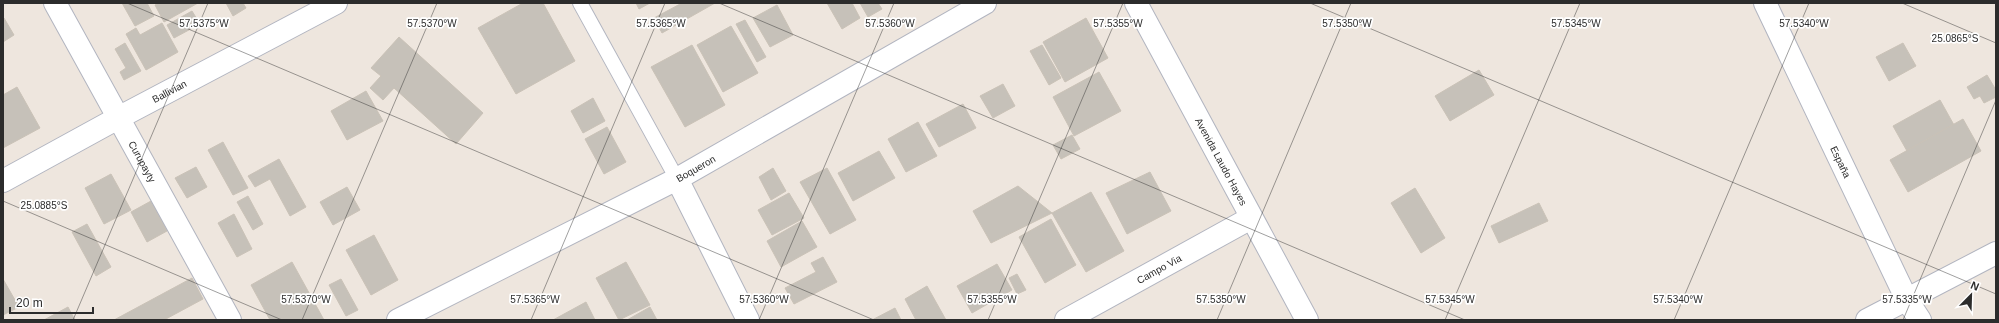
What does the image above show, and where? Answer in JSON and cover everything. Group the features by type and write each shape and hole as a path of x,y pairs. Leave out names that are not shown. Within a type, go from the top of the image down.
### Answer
{"street":[{"name":"Curupayty","path":"54,3 230,320"},
{"name":"Ballivian","path":"3,181 118,118 336,3"},
{"name":"Boqueron","path":"398,320 677,179 985,3"},
{"name":"Avenida Laudo Hayes","path":"1136,3 1307,320"},
{"name":"España","path":"1765,3 1907,300 1920,320"},
{"path":"677,179 748,320"},
{"name":"Campo Via","path":"1066,320 1251,218"},
{"path":"1867,320 1996,253"}],"lane":[{"path":"580,3 677,179"}],"building":[{"path":"122,3 147,3 154,16 135,26"},
{"path":"159,3 198,3 164,22 155,5"},
{"path":"226,3 243,3 246,8 233,16"},
{"path":"523,3 543,3 575,61 516,94 478,28"},
{"path":"636,3 650,3 639,9"},
{"path":"682,3 715,3 662,33 654,18"},
{"path":"827,3 852,3 860,18 842,29"},
{"path":"860,3 878,3 882,9 868,17"},
{"path":"777,5 793,35 770,47 753,18"},
{"path":"192,11 200,24 174,38 167,25"},
{"path":"4,18 14,35 3,42 3,19"},
{"path":"1086,18 1108,58 1065,82 1043,42"},
{"path":"745,20 766,57 757,62 736,24"},
{"path":"162,23 178,52 146,70 126,34 136,28 140,35"},
{"path":"731,26 758,73 723,92 697,45"},
{"path":"399,37 483,113 456,144 394,88 383,100 370,88 381,76 371,68"},
{"path":"125,43 141,71 124,80 120,72 126,68 115,49"},
{"path":"1903,43 1916,66 1889,81 1876,57"},
{"path":"692,45 725,105 685,127 651,67"},
{"path":"1042,45 1061,78 1049,85 1030,51"},
{"path":"1479,70 1494,95 1450,121 1435,96"},
{"path":"1099,72 1121,111 1074,136 1053,97"},
{"path":"1987,75 1996,90 1996,97 1984,103 1980,96 1974,99 1967,87"},
{"path":"1003,84 1015,106 993,118 980,96"},
{"path":"17,87 40,128 3,148 3,95"},
{"path":"366,91 383,121 347,140 331,111"},
{"path":"593,98 605,121 583,133 571,111"},
{"path":"1940,100 1954,125 1907,151 1893,126"},
{"path":"963,104 976,128 939,147 926,124"},
{"path":"1963,119 1981,151 1908,192 1890,160"},
{"path":"918,122 937,156 906,172 888,139"},
{"path":"607,127 626,162 604,174 585,139"},
{"path":"1072,135 1080,149 1061,159 1053,145"},
{"path":"223,142 248,188 233,195 208,150"},
{"path":"879,151 895,178 853,201 838,173"},
{"path":"279,159 306,207 290,216 270,179 255,187 248,176"},
{"path":"196,167 207,187 187,198 175,178"},
{"path":"773,168 786,191 771,200 759,177"},
{"path":"827,168 856,220 830,234 800,182"},
{"path":"1150,172 1171,211 1127,234 1106,193"},
{"path":"111,174 131,210 104,224 85,188"},
{"path":"1018,186 1052,213 991,243 973,211"},
{"path":"347,187 360,210 333,225 320,202"},
{"path":"1415,188 1445,238 1421,253 1391,203"},
{"path":"1091,192 1124,251 1086,272 1052,213"},
{"path":"789,193 804,218 772,235 758,210"},
{"path":"248,196 263,224 253,230 237,202"},
{"path":"151,201 167,231 147,242 131,212"},
{"path":"1539,203 1548,221 1499,243 1491,226"},
{"path":"234,214 252,249 237,257 218,223"},
{"path":"1051,219 1076,265 1045,283 1019,237"},
{"path":"802,221 817,247 781,267 767,241"},
{"path":"87,224 111,267 96,276 72,232"},
{"path":"374,235 398,280 371,295 346,250"},
{"path":"823,257 837,282 794,304 785,288 816,272 811,263"},
{"path":"292,262 324,320 270,320 251,285"},
{"path":"626,262 650,305 619,320 596,278"},
{"path":"997,264 1012,290 972,313 957,286"},
{"path":"1017,274 1026,290 1017,294 1009,278"},
{"path":"192,278 203,299 164,320 114,320"},
{"path":"3,279 19,307 3,315"},
{"path":"341,279 358,310 346,316 329,285"},
{"path":"927,286 946,320 916,320 905,299"},
{"path":"586,302 595,320 553,320"},
{"path":"68,307 75,320 44,320"},
{"path":"650,307 657,320 627,320"},
{"path":"895,308 901,320 872,320"}]}
